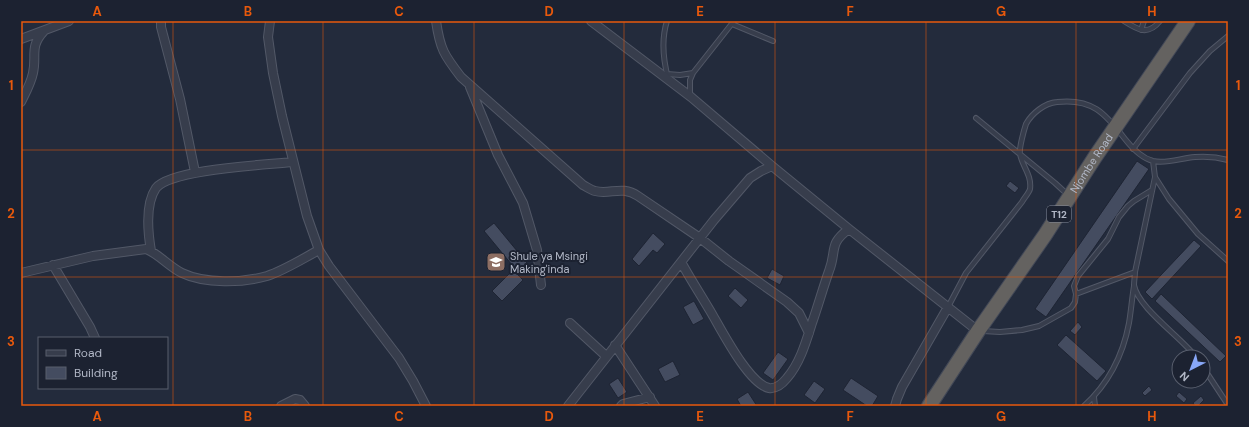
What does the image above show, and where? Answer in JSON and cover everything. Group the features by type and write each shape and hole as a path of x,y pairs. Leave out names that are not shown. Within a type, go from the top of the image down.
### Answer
{"highway":[{"name":"Njombe Road","path":"929,406 978,330 1045,235 1188,21"}],"street":[{"path":"21,39 69,21"},
{"path":"161,21 161,27 180,99 195,172"},
{"path":"270,21 268,37 273,73 292,162 307,216 319,250 341,282 399,358 426,406"},
{"path":"436,21 439,42 446,58 461,77 583,185 594,191 603,192 625,190 631,192 700,238 723,257 794,308 804,322 809,333"},
{"path":"591,21 668,77 772,166 849,229 978,330"},
{"path":"21,102 34,71 34,49 39,36 44,31"},
{"path":"468,84 498,155 523,203 537,250 541,285"},
{"path":"151,251 148,235 148,218 156,189 163,182 195,172 292,162"},
{"path":"568,406 714,220 750,178 772,166"},
{"path":"681,262 745,368 753,378 762,385 768,388 775,388 786,379 797,364 809,333 830,268 834,246 839,236 849,229"},
{"path":"21,273 53,265 146,249 183,274 214,281 246,280 268,276 319,250"},
{"path":"53,265 90,326 95,337"},
{"path":"895,406 902,387 948,307"},
{"path":"570,323 606,356"},
{"path":"615,345 655,406"},
{"path":"621,406 650,397"},
{"path":"281,406 296,399 300,400 305,406"}],"lane":[{"path":"663,21 663,50 668,77 693,73"},
{"path":"663,32 667,21"},
{"path":"1124,21 1142,30 1149,30 1155,27 1160,21"},
{"path":"1142,30 1144,21"},
{"path":"691,97 689,88 693,73 733,23 773,41"},
{"path":"1133,149 1190,73 1210,51 1228,36"},
{"path":"948,307 966,273 1022,202 1030,189 1029,174 1020,154 1026,124 1035,113 1051,103 1071,100 1084,103 1098,110 1116,127 1133,149 1144,158 1153,161 1163,162 1195,157 1216,156 1228,160"},
{"path":"976,118 1070,197"},
{"path":"1084,406 1094,397 1108,378 1126,336 1135,272 1155,177 1153,161"},
{"path":"1155,177 1185,220 1228,261"},
{"path":"978,330 1000,332 1022,330 1040,326 1071,308 1075,302 1076,294 1074,281 1108,239 1122,213 1134,200 1152,190"},
{"path":"1076,294 1135,272"},
{"path":"1134,285 1139,296 1154,316 1190,349"},
{"path":"1211,379 1228,405"},
{"path":"1094,397 1095,406"}],"building":[{"path":"1137,161 1149,169 1046,317 1035,309"},
{"path":"1010,181 1019,188 1015,193 1006,186"},
{"path":"494,223 527,263 517,271 484,231"},
{"path":"653,233 665,244 657,253 653,250 639,266 632,259"},
{"path":"1194,240 1201,246 1152,299 1145,292"},
{"path":"772,269 784,276 780,285 767,278"},
{"path":"513,270 523,280 502,301 492,291"},
{"path":"735,288 748,300 741,308 728,296"},
{"path":"1161,294 1226,356 1220,362 1211,354 1211,349 1206,349 1155,301"},
{"path":"694,301 704,319 693,325 683,307"},
{"path":"1078,322 1082,327 1075,335 1070,331"},
{"path":"1066,335 1106,371 1097,381 1057,345"},
{"path":"778,352 788,359 773,380 763,373"},
{"path":"673,361 680,375 665,382 658,369"},
{"path":"618,378 627,392 618,398 609,384"},
{"path":"851,378 878,396 872,406 867,406 843,390"},
{"path":"814,381 825,389 815,403 804,395"},
{"path":"1149,386 1152,390 1145,396 1142,393"},
{"path":"748,392 757,406 741,406 737,399"},
{"path":"1179,392 1187,399 1184,403 1176,396"},
{"path":"1201,396 1204,400 1198,406 1195,406 1193,403"}],"place":[{"name":"Shule ya Msingi Making'inda","path":"496,262"}]}
